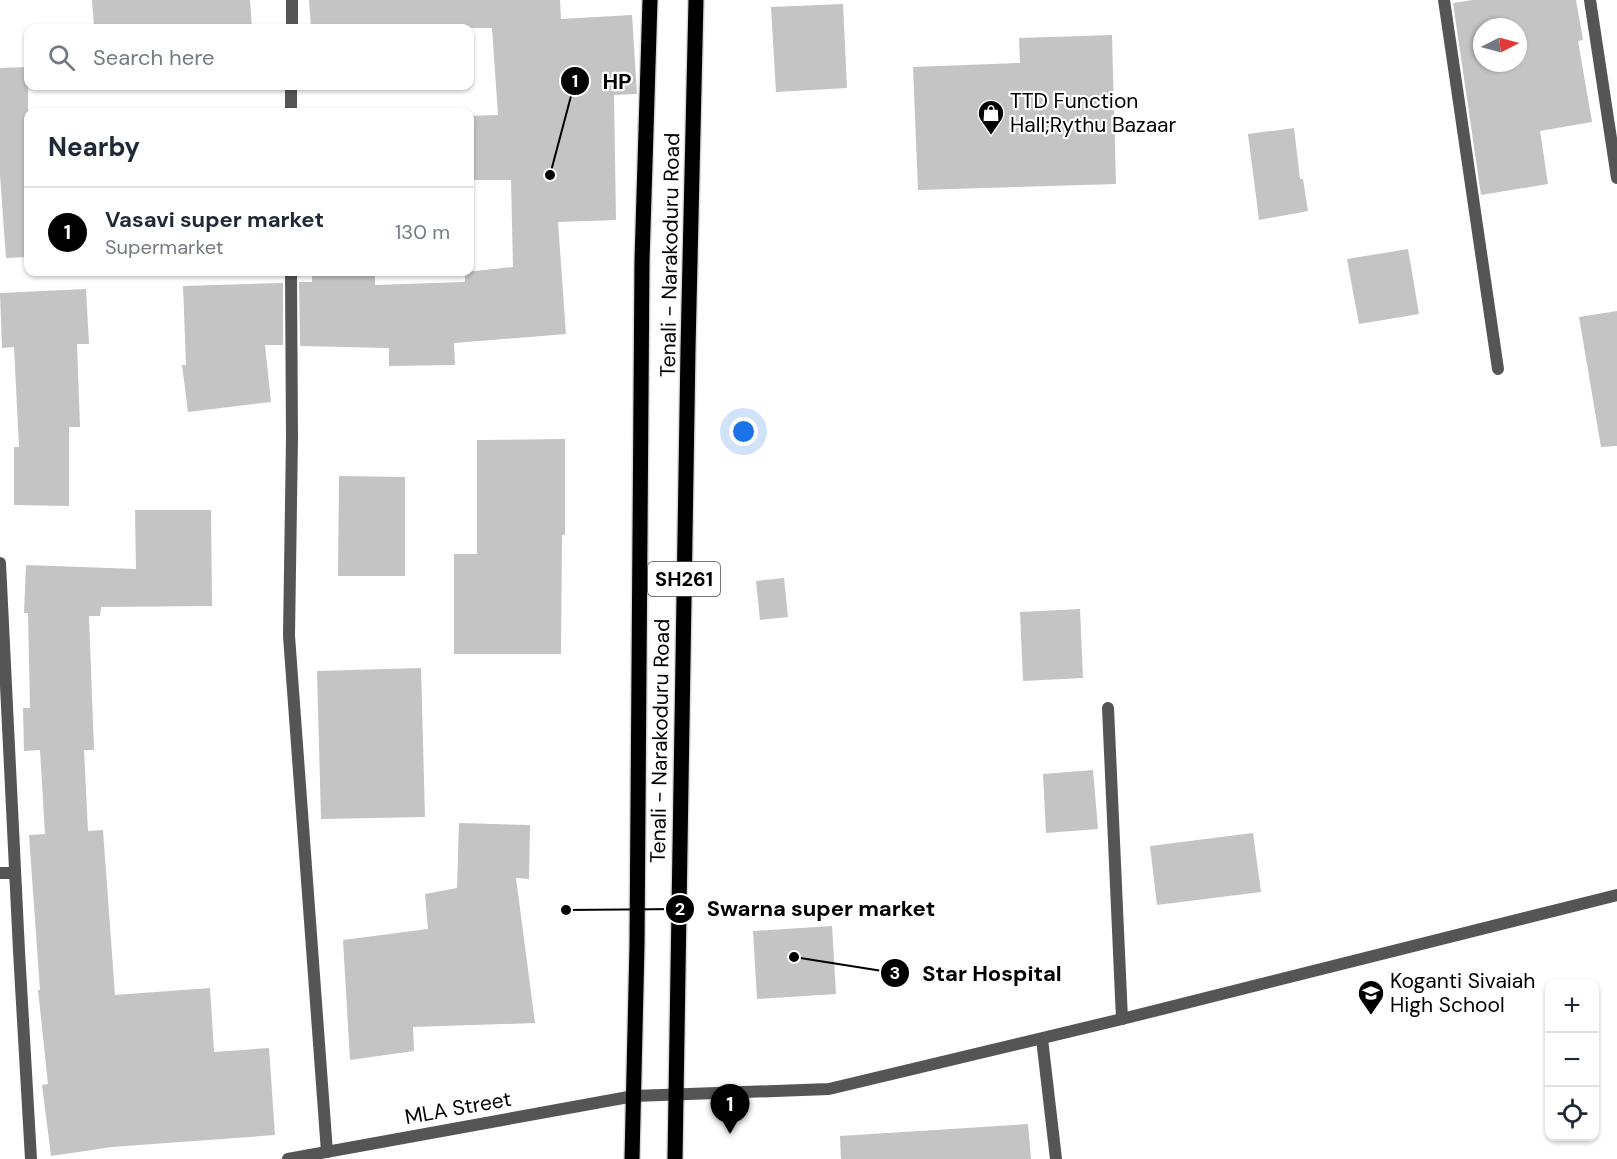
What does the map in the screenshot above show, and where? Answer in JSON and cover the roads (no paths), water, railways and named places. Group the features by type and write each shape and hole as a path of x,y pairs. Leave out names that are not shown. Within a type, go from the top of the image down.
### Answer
{"main road":[{"name":"Tenali - Narakoduru Road","path":"632,1159 637,945 642,261 650,0"},
{"name":"Tenali - Narakoduru Road","path":"675,1159 696,0"}],"street":[{"path":"292,0 292,24"},
{"path":"1444,0 1498,369"},
{"path":"1590,0 1617,178"},
{"path":"291,90 291,108"},
{"path":"291,276 292,438 289,636 327,1152"},
{"path":"0,563 31,1159"},
{"path":"1108,708 1122,1019"},
{"path":"0,873 15,873"},
{"name":"MLA Street","path":"288,1159 634,1096 829,1089 1042,1039 1617,895"},
{"path":"1042,1039 1056,1159"}],"place":[{"name":"TTD Function Hall;Rythu Bazaar","path":"991,136"},
{"name":"HP","path":"550,175"},
{"name":"Swarna super market","path":"566,910"},
{"name":"Star Hospital","path":"794,957"},
{"name":"Koganti Sivaiah High School","path":"1371,1016"},
{"name":"Vasavi super market","path":"730,1134"}]}
